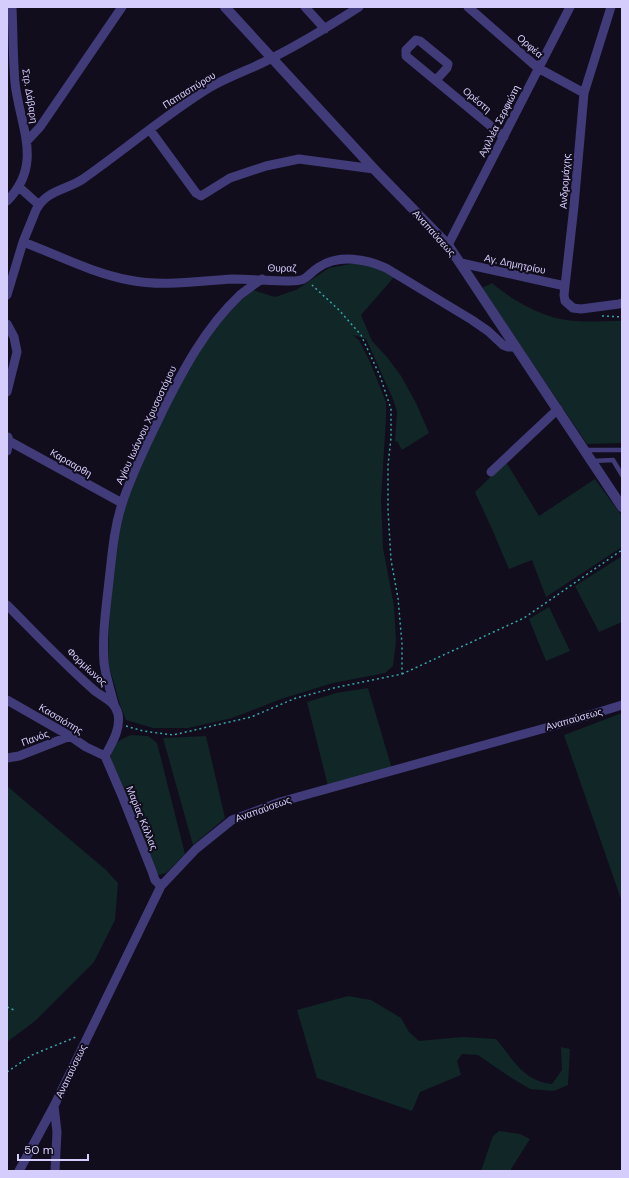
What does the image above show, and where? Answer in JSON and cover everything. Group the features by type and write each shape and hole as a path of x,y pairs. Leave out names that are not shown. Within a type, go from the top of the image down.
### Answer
{"street":[{"name":"Στρ. Δάβαρη","path":"8,199 19,187 26,171 27,141 15,84 12,7"},
{"path":"27,141 40,128 122,7"},
{"name":"Αναπαύσεως","path":"225,7 374,169 448,245 622,504"},
{"path":"305,7 325,29"},
{"name":"Παπασπύρου","path":"39,205 46,197 64,187 79,182 150,130 174,110 211,87 272,58 325,29 359,7"},
{"name":"Ορφέα","path":"468,7 538,68 584,93"},
{"name":"Αχιλλέα Σερφιώτη","path":"448,245 570,7"},
{"name":"Ανδρομάχης","path":"611,7 584,93 565,301 573,308 590,308 622,303"},
{"name":"Ορέστη","path":"436,80 447,68 448,64 416,40 406,50 406,56 504,136"},
{"path":"150,130 196,193 201,196 230,178 266,166 299,159 374,169"},
{"path":"7,295 23,242 39,205 19,187"},
{"name":"Θυραζ","path":"23,242 90,270 130,280 150,283 179,283 232,279 290,281 305,279 319,267 333,262 345,260 373,262 386,268 472,320 488,331 503,345 508,347 516,346"},
{"name":"Αγ. Δημητρίου","path":"460,263 566,286"},
{"name":"Αγίου Ιωάννου Χρυσοστόμου","path":"114,704 105,666 105,622 113,548 122,503 134,471 182,373 193,354 214,322 241,294 262,279"},
{"path":"7,324 14,337 17,352 7,392"},
{"path":"491,472 558,409"},
{"path":"7,451 8,438"},
{"name":"Καρααρθη","path":"8,438 122,503"},
{"name":"Φορμίωνος","path":"7,605 91,688 114,704"},
{"name":"Κασσιόπης","path":"7,700 70,736 86,747 105,756"},
{"path":"105,756 116,736 119,723 118,713 114,704"},
{"name":"Αναπαύσεως","path":"19,1171 54,1106 161,886 196,849 232,820 280,802 567,722 622,705"},
{"name":"Πανός","path":"7,758 19,756 70,736"},
{"name":"Μαρίας Κάλλας","path":"105,756 155,880 161,886"},
{"path":"54,1106 57,1132 55,1171"}],"lane":[{"path":"585,450 622,450"},
{"path":"592,461 613,460 622,475"}],"path":[{"path":"305,279 339,310 361,335 380,376 391,409 391,438 388,465 388,510 391,560 398,598 402,644 402,674"},
{"path":"119,723 143,731 173,735 251,717 296,698 338,687 402,674 524,618 622,550"},
{"path":"7,1007 14,1010"},
{"path":"7,1072 32,1055 90,1032"}],"green space":[{"path":"356,263 374,266 395,276 361,315 372,341 387,357 401,376 416,403 429,433 402,450 397,441 395,442 397,412 393,399 366,339 353,335 359,340 370,362 386,402 381,499 383,548 394,606 396,641 393,666 385,673 333,683 281,699 232,718 188,728 153,728 126,720 120,705 108,662 110,603 121,519 136,476 186,372 217,324 252,290 275,297 296,290 329,268"},
{"path":"492,283 507,295 524,305 560,319 591,322 622,321 622,443 587,444 482,288"},
{"path":"506,462 539,516 595,479 622,516 622,547 546,597 532,560 509,569 475,492"},
{"path":"622,556 622,622 599,632 575,586"},
{"path":"549,607 570,651 546,661 529,619"},
{"path":"368,688 392,769 328,786 307,702 336,693"},
{"path":"622,713 622,902 564,735"},
{"path":"131,735 148,736 157,743 185,854 166,873 158,875 111,763 112,749 118,742"},
{"path":"206,736 225,818 193,845 163,738"},
{"path":"7,786 106,870 118,883 115,920 94,962 35,1021 7,1042"},
{"path":"348,996 371,1000 401,1018 409,1032 419,1041 463,1037 496,1039 526,1074 542,1082 552,1084 562,1070 561,1047 570,1049 568,1085 554,1091 530,1089 478,1055 462,1054 457,1061 461,1075 420,1092 412,1111 317,1078 297,1010"},
{"path":"499,1131 520,1134 530,1139 511,1171 481,1171 493,1136"}]}
